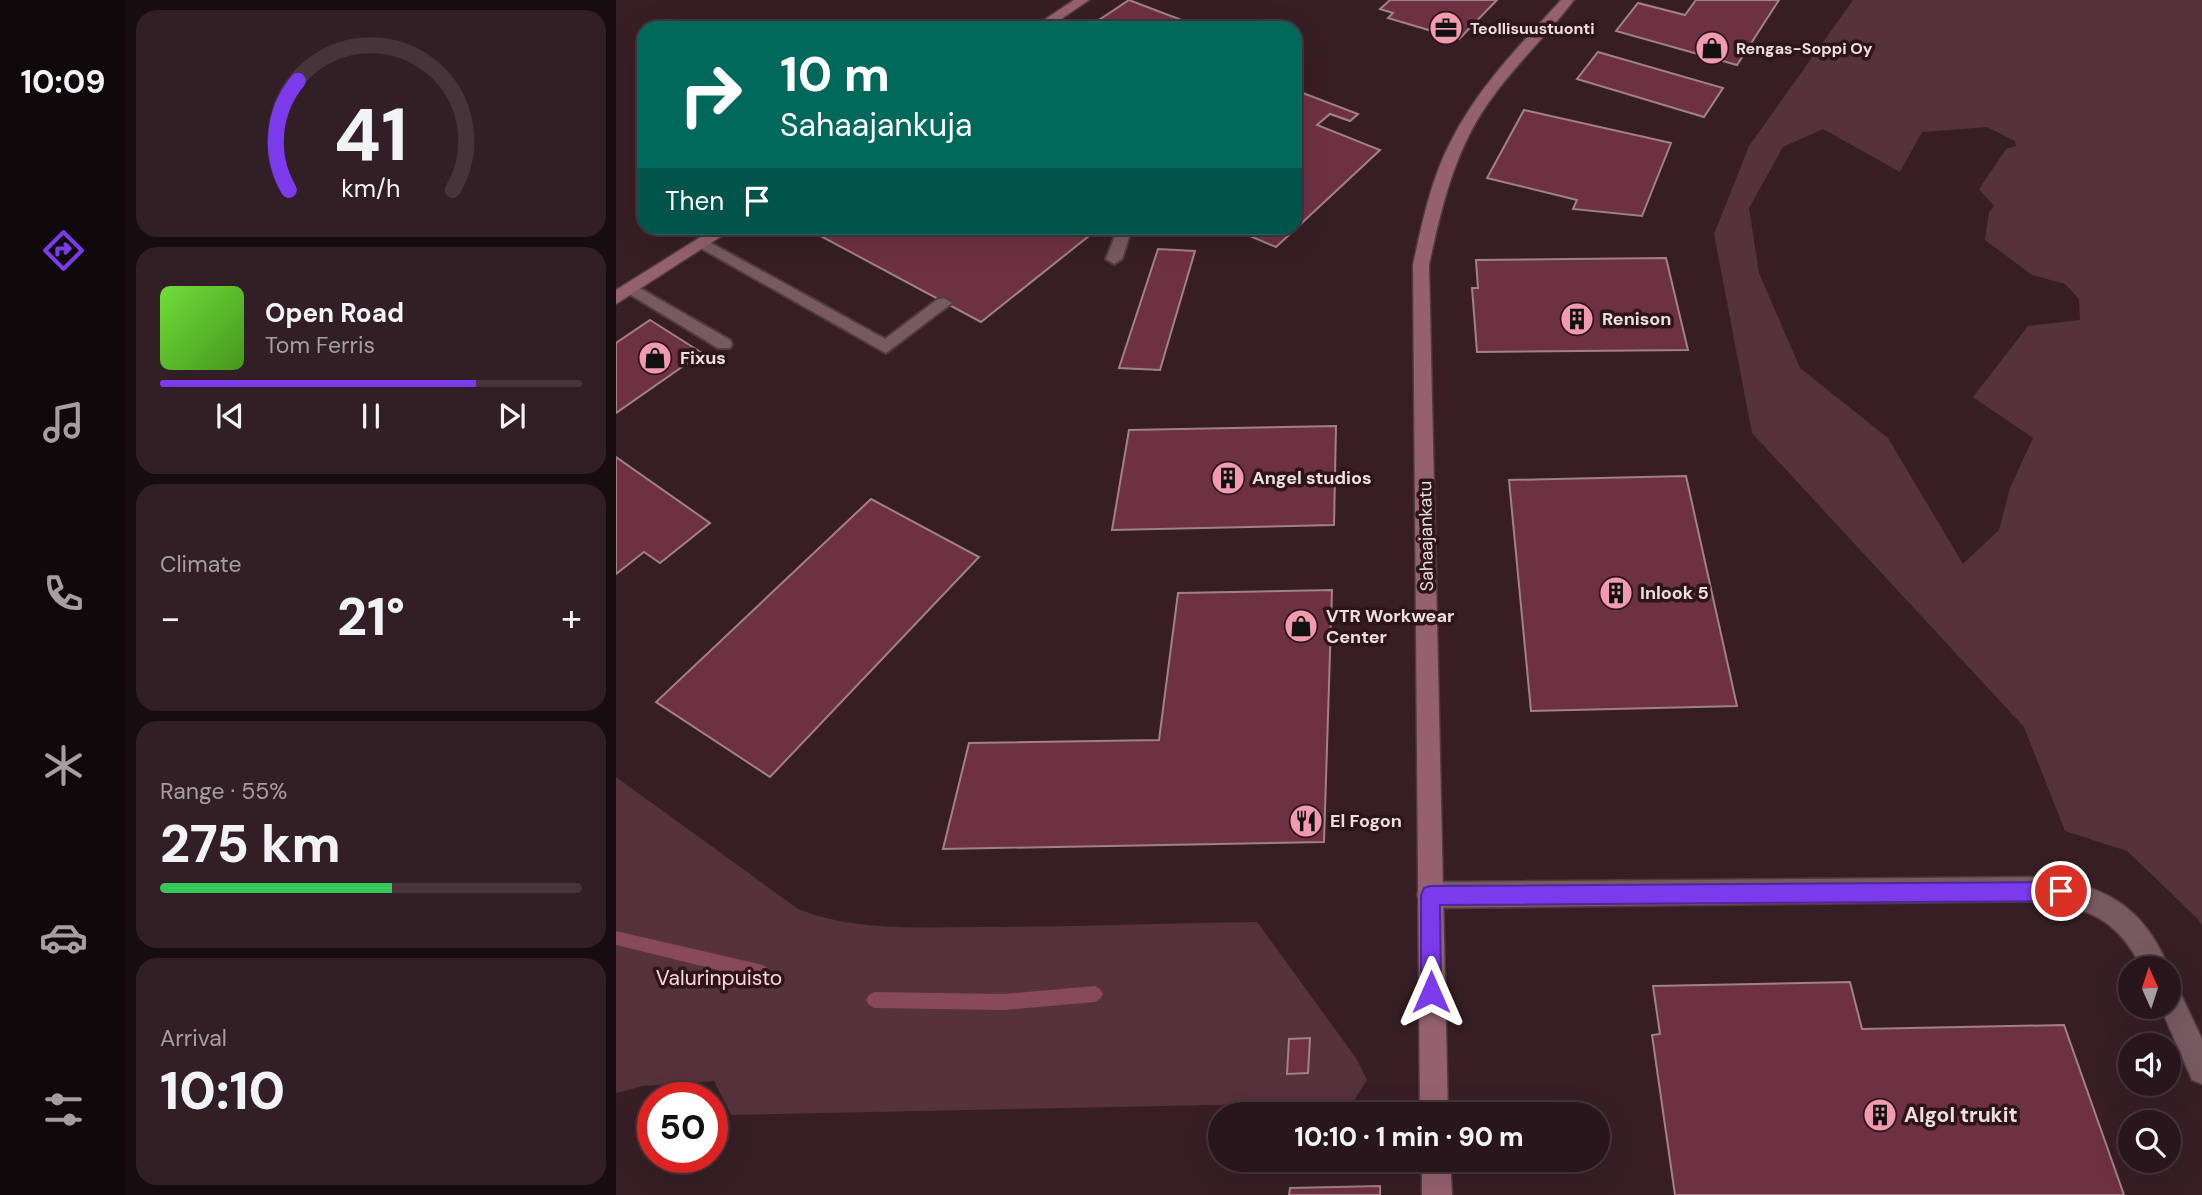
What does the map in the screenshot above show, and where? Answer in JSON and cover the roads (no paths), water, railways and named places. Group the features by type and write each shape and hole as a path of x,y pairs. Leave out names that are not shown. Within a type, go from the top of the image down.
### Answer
{"main road":[{"path":"1050,21 1083,0"},
{"name":"Sahaajankatu","path":"1434,1102 1421,265 1437,202 1464,129 1497,84 1568,0"},
{"path":"616,298 715,235"},
{"path":"1436,1172 1437,1195"}],"street":[{"path":"1430,895 2046,890 2076,893 2123,916 2151,956"},
{"path":"2179,1019 2202,1070"}],"lane":[{"path":"1114,259 1123,235"},
{"path":"702,243 886,347 944,303"},
{"path":"631,288 724,344"}],"waterway":[{"path":"616,938 763,973"},
{"path":"874,1000 1004,1002 1095,994"}],"place":[{"name":"Teollisuustuonti","path":"1446,28"},
{"name":"Rengas-Soppi Oy","path":"1712,48"},
{"name":"Renison","path":"1577,319"},
{"name":"Fixus","path":"655,358"},
{"name":"Angel studios","path":"1228,478"},
{"name":"Inlook 5","path":"1616,593"},
{"name":"VTR Workwear Center","path":"1301,626"},
{"name":"El Fogon","path":"1306,821"},
{"name":"Algol trukit","path":"1880,1115"}],"park label":[{"name":"Valurinpuisto","path":"719,978"}]}
